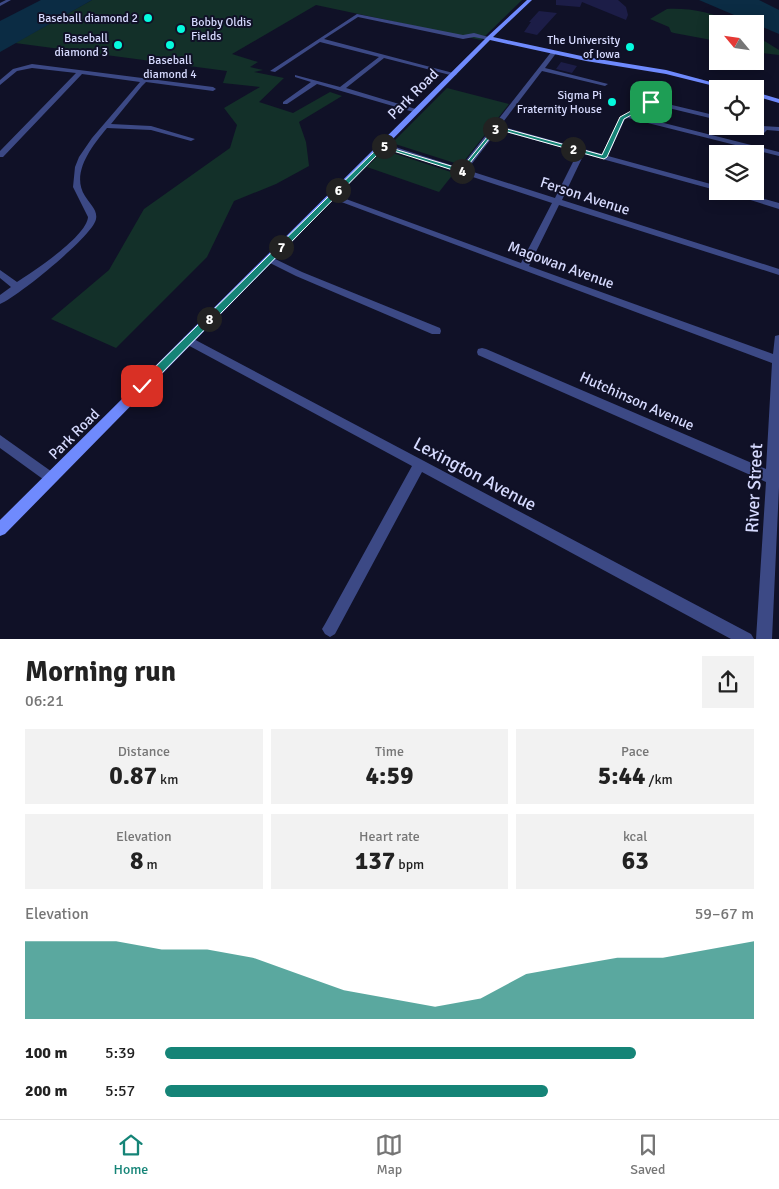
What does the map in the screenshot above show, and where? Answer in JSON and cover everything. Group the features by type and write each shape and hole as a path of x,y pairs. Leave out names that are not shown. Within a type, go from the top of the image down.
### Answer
{"street":[{"path":"0,5 9,0"},
{"name":"Park Road","path":"0,528 489,38 530,0"},
{"path":"273,71 354,16 362,16 463,37 489,38 666,72 709,83"},
{"path":"320,40 454,74"},
{"path":"462,171 554,52"},
{"path":"341,89 383,56"},
{"path":"0,83 15,70 28,66 213,90"},
{"path":"541,69 605,84"},
{"path":"0,155 81,72"},
{"path":"297,76 417,111"},
{"path":"0,300 77,241 89,226 92,215 78,191 78,172 87,151 144,81"},
{"path":"285,103 314,82"},
{"path":"764,96 779,100"},
{"path":"604,157 625,115 651,102 709,116"},
{"path":"625,115 744,145"},
{"path":"106,126 151,128 191,139"},
{"path":"496,127 709,186"},
{"path":"764,128 779,129"},
{"name":"Ferson Avenue","path":"383,146 779,272"},
{"path":"764,150 779,154"},
{"path":"524,267 582,151"},
{"name":"Magowan Avenue","path":"332,197 778,360"},
{"path":"758,200 779,206"},
{"path":"269,259 299,274 436,331"},
{"path":"0,273 17,287"},
{"name":"River Street","path":"764,639 775,480 779,339"},
{"name":"Lexington Avenue","path":"188,340 746,639"},
{"name":"Hutchinson Avenue","path":"482,352 775,480"},
{"path":"0,441 51,478"},
{"path":"330,629 420,464"}],"green space":[{"path":"92,0 522,0 481,40 316,5 232,54 258,62 250,67 263,70 254,72 284,78 259,102 293,113 330,92 342,96 299,122 306,142 309,166 276,184 234,201 207,257 116,348 51,319 109,270 144,209 230,148 237,125 224,108 260,87 223,83 227,71 15,43"},
{"path":"667,9 684,9 714,15 709,15 709,40 671,32 669,27 650,19"},
{"path":"764,41 779,50 779,55 764,53"},
{"path":"447,88 509,104 461,165 392,143"},
{"path":"384,150 454,173 439,192 367,167"}],"water":[{"path":"41,0 92,0 0,52 0,21"},
{"path":"699,0 759,0 779,10 779,34 764,28 764,15 734,15"}],"building":[{"path":"556,0 618,0 626,7 628,15 626,20 582,2 580,7 556,5"},
{"path":"539,11 557,13 537,35 524,32 531,22 529,22"},
{"path":"561,62 577,66 572,73 556,69"}],"place":[{"name":"Baseball diamond 2","path":"148,18"},
{"name":"Bobby Oldis Fields","path":"181,29"},
{"name":"Baseball diamond 3","path":"118,45"},
{"name":"Baseball diamond 4","path":"170,45"},
{"name":"The University of Iowa","path":"630,47"},
{"name":"Sigma Pi Fraternity House","path":"612,102"}],"route":[{"path":"142,386 383,146 462,171 496,127 604,157 622,118 651,102"}]}
